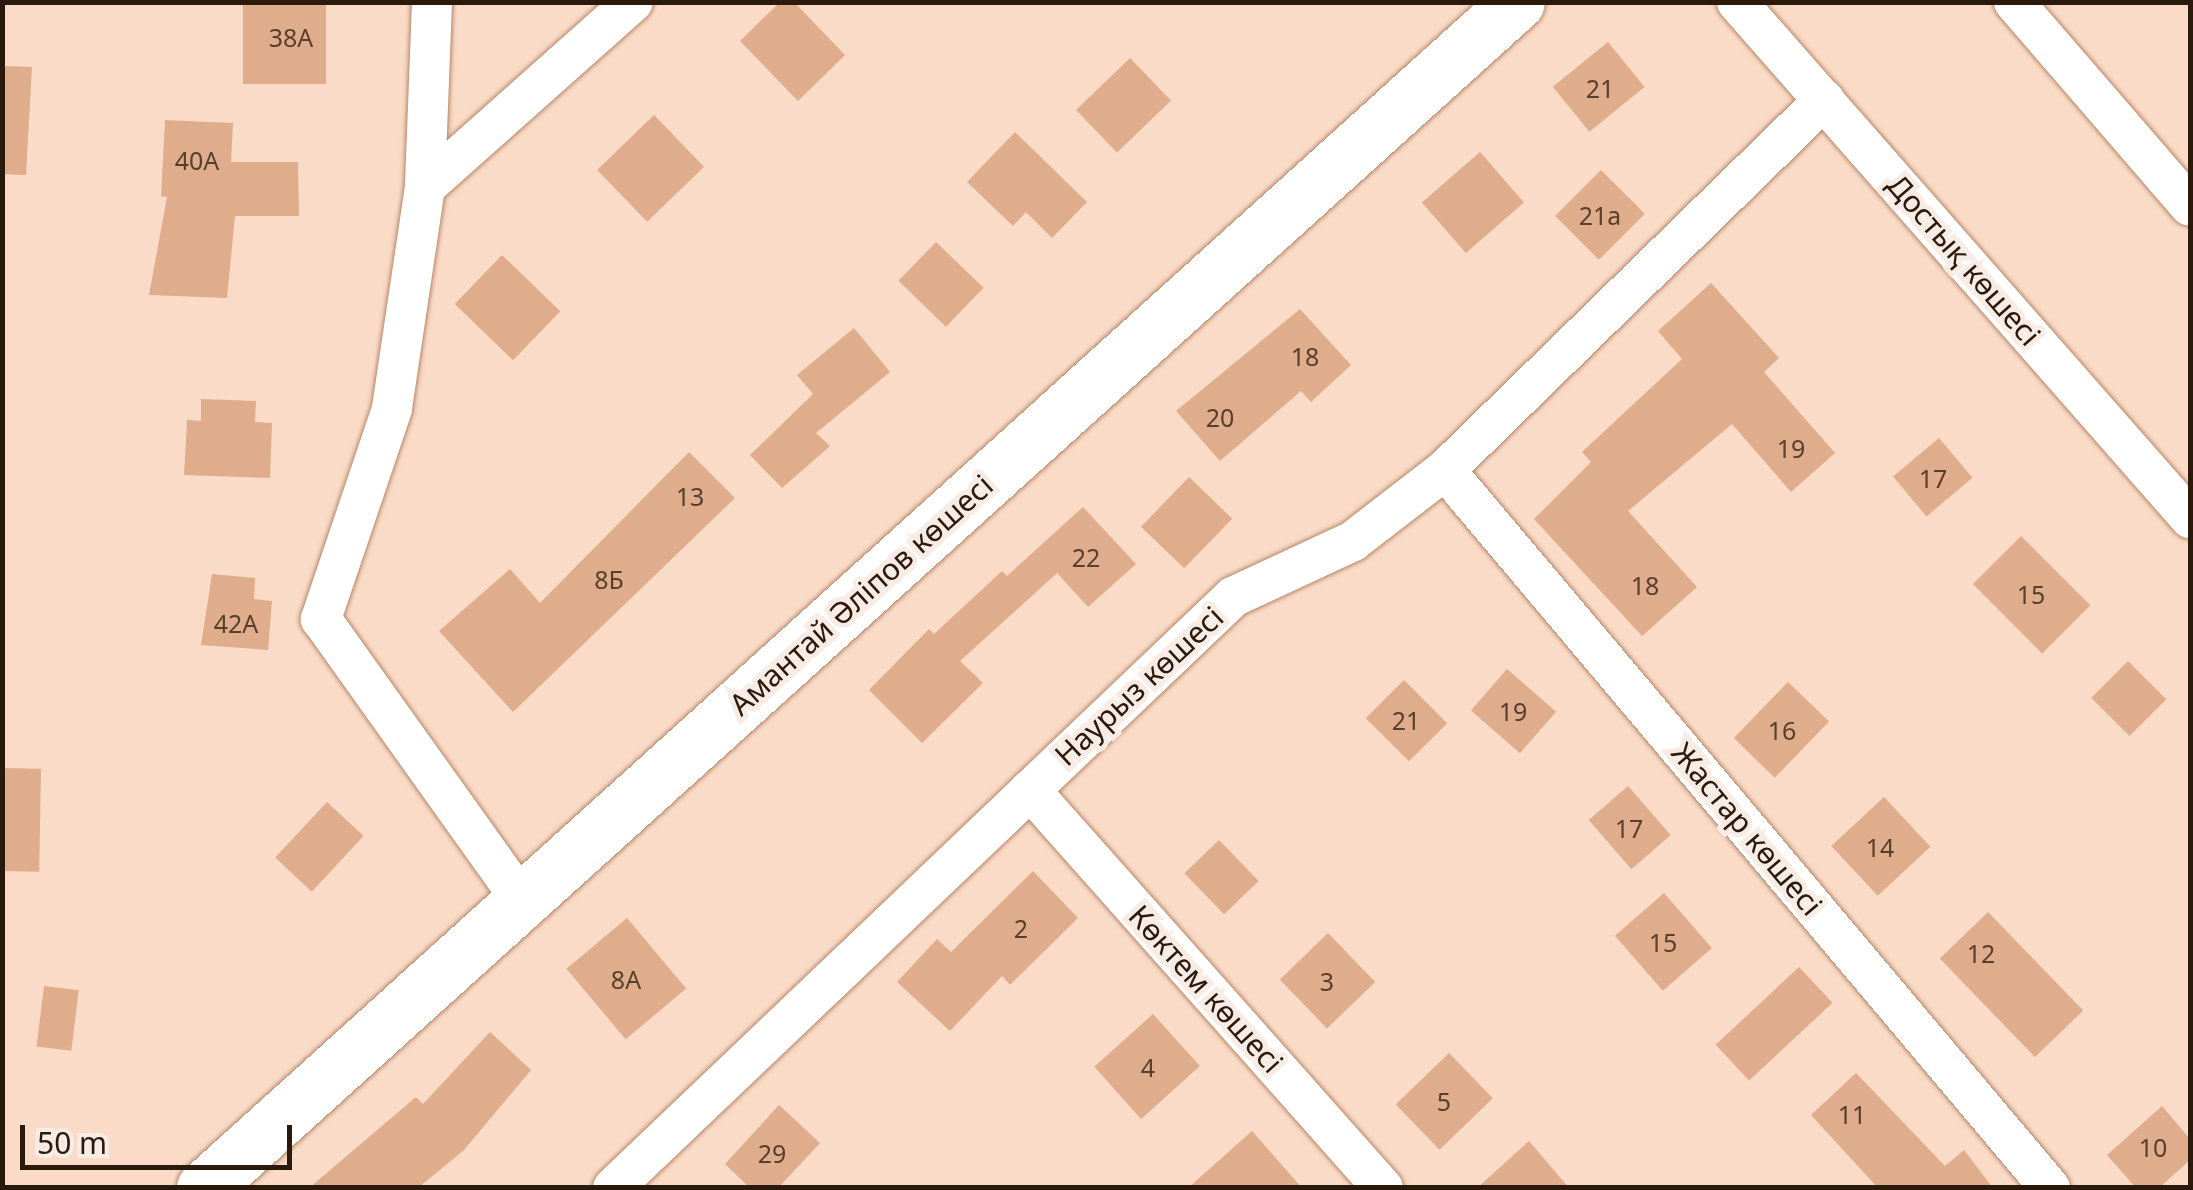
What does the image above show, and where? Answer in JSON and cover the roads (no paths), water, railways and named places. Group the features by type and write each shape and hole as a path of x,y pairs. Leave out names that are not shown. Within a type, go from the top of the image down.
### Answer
{"main road":[{"name":"Амантай Әліпов көшесі","path":"204,1188 1517,2"}],"street":[{"path":"432,2 425,187 392,409 321,619 522,900"},
{"path":"425,187 633,2"},
{"name":"Достық көшесі","path":"1737,2 2190,518"},
{"path":"2014,2 2190,206"},
{"name":"Наурыз көшесі","path":"613,1188 1233,597 1352,541 1445,470 1824,100"},
{"name":"Жастар көшесі","path":"1445,470 2050,1188"},
{"name":"Көктем көшесі","path":"1030,790 1383,1188"}]}
